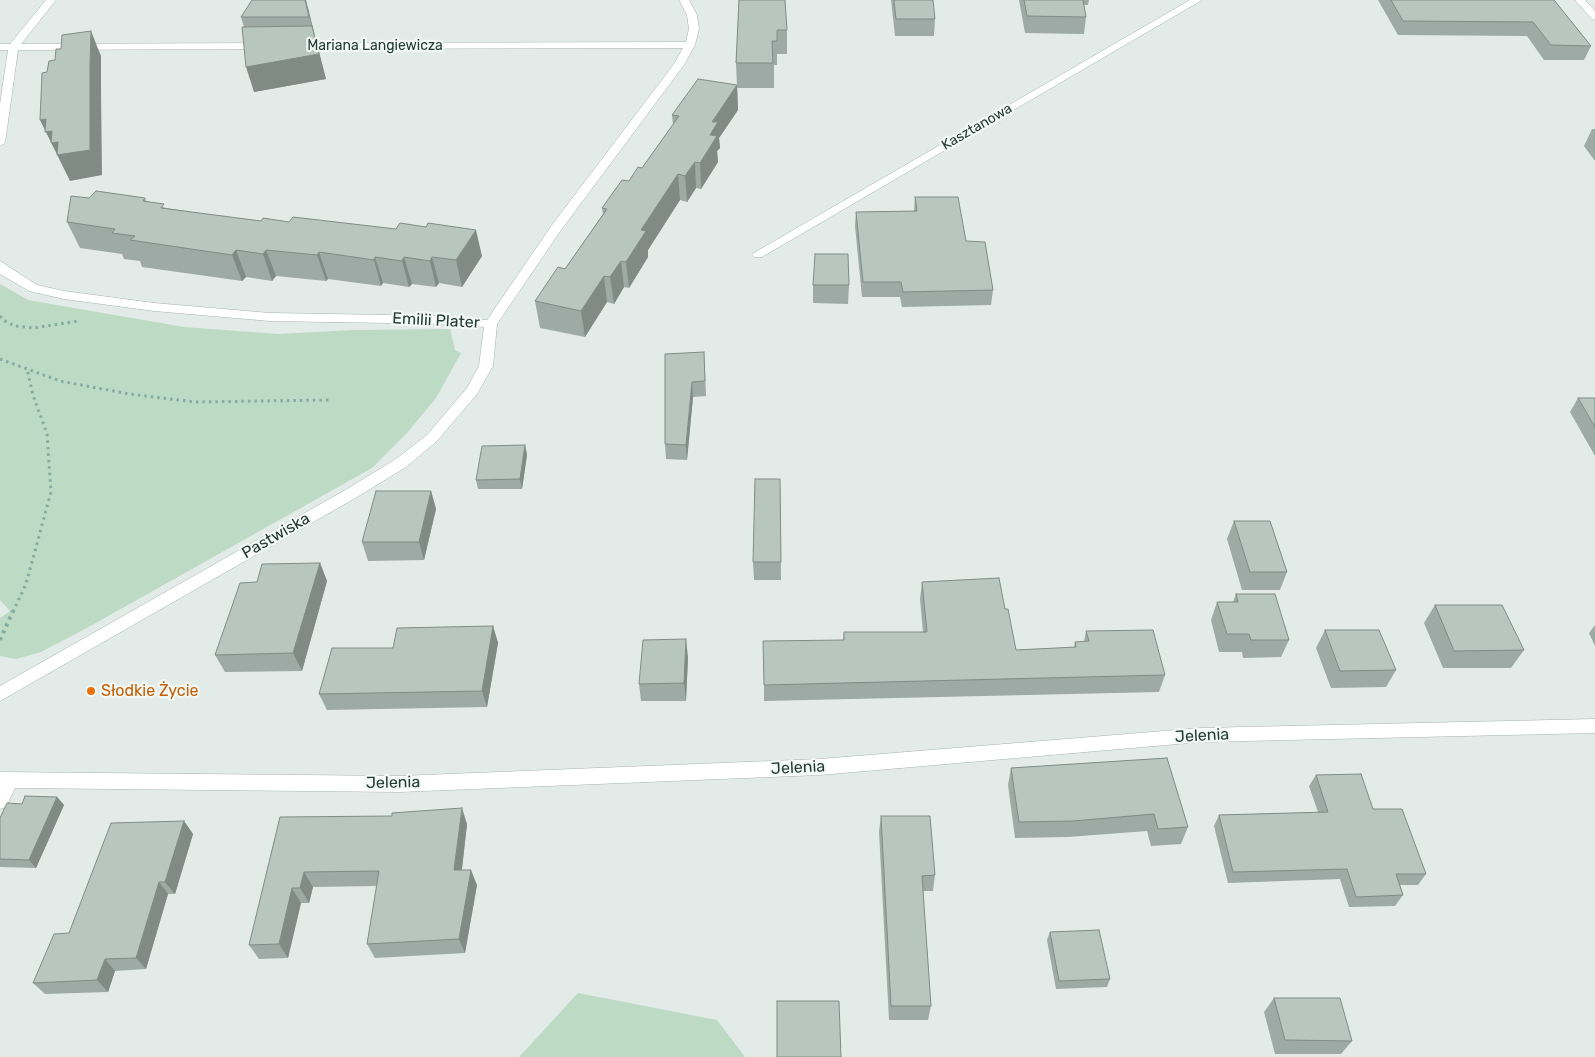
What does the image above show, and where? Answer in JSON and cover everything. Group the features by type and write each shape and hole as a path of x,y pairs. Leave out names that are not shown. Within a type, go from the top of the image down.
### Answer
{"street":[{"path":"0,144 12,47 51,0"},
{"name":"Emilii Plater","path":"0,265 4,271 33,288 64,295 116,302 270,317 449,320 491,324 556,228 678,65 690,45 694,22 684,0"},
{"name":"Kasztanowa","path":"758,254 1197,0"},
{"path":"1580,0 1595,17"},
{"name":"Mariana Langiewicza","path":"0,47 690,45"},
{"name":"Pastwiska","path":"0,694 352,493 401,463 432,438 472,391 486,366 491,324"},
{"name":"Jelenia","path":"5,781 400,784 820,768 1201,735 1595,726"},
{"path":"0,801 5,781"}],"path":[{"path":"0,316 3,320 15,326 52,327 70,324 94,315 116,302"},
{"path":"0,359 60,381 129,394 195,402 332,400"},
{"path":"0,640 26,584 51,492 47,434 33,395 27,369"}],"green space":[{"path":"0,284 28,300 184,327 278,334 354,330 450,329 455,350 461,353 436,398 407,433 372,468 85,629 41,652 16,659 0,656 0,618 10,611 0,600"},
{"path":"578,993 717,1020 745,1057 519,1057"}],"building":[{"path":"252,0 305,0 309,17 241,17"},
{"path":"739,0 785,0 787,30 777,30 777,41 772,41 773,63 736,63"},
{"path":"894,0 933,0 935,19 896,19"},
{"path":"1024,0 1083,0 1086,17 1027,16"},
{"path":"1391,0 1554,0 1591,46 1551,45 1533,22 1403,21"},
{"path":"312,26 319,54 246,67 242,27"},
{"path":"91,31 90,150 57,155 58,142 51,143 52,131 45,132 46,119 40,120 42,73 47,72 49,61 55,60 56,49 61,49 62,35"},
{"path":"698,79 737,85 712,122 718,122 710,135 717,136 700,163 695,162 685,176 678,174 641,230 646,231 626,262 621,261 610,277 604,276 581,311 535,301 558,267 565,269 607,209 602,208 622,180 629,181 638,167 642,168 679,116 672,115"},
{"path":"96,191 145,198 143,201 164,204 161,208 261,221 263,218 289,222 293,217 396,229 400,223 426,227 428,223 476,230 456,260 432,257 430,261 404,257 402,261 375,257 374,260 319,252 317,255 266,250 263,254 236,250 232,255 130,240 135,236 112,233 115,229 67,222 71,196 89,198"},
{"path":"915,197 958,197 966,241 985,242 993,290 903,292 901,282 863,282 856,212 917,211"},
{"path":"815,254 848,254 849,285 813,285"},
{"path":"704,352 705,381 692,382 686,445 665,444 665,354"},
{"path":"1578,398 1595,398 1595,427"},
{"path":"525,445 520,479 476,480 482,446"},
{"path":"755,479 780,479 781,562 753,562"},
{"path":"376,491 431,491 419,542 362,542"},
{"path":"1234,521 1270,521 1287,572 1250,572"},
{"path":"320,563 293,653 215,655 240,583 257,582 262,564"},
{"path":"999,578 1005,609 1008,609 1016,650 1076,647 1075,642 1089,641 1086,631 1153,630 1165,675 764,685 763,641 844,640 844,632 927,632 922,582"},
{"path":"1236,594 1275,594 1289,640 1251,640 1249,634 1227,634 1217,602 1238,602"},
{"path":"1435,605 1502,605 1524,650 1454,651"},
{"path":"493,626 482,691 319,694 332,648 393,648 397,628"},
{"path":"1325,630 1379,630 1396,670 1340,671"},
{"path":"686,639 684,683 639,684 643,640"},
{"path":"1167,758 1188,827 1158,829 1154,814 1073,821 1019,822 1011,768"},
{"path":"1361,774 1373,809 1402,809 1426,874 1396,874 1403,895 1356,897 1347,869 1233,872 1219,815 1328,812 1316,775"},
{"path":"25,796 57,797 29,860 0,859 0,818 7,803 22,804"},
{"path":"462,808 454,870 471,870 459,939 367,944 379,871 304,872 300,888 292,888 279,944 249,945 280,817 392,816 392,813"},
{"path":"881,816 930,816 935,875 922,876 931,1006 891,1006"},
{"path":"184,821 165,882 159,882 136,958 105,959 97,980 33,983 54,934 69,933 111,823"},
{"path":"1099,930 1110,979 1059,981 1050,932"},
{"path":"1274,998 1340,998 1352,1041 1285,1040"},
{"path":"777,1001 839,1001 841,1057 777,1057"}],"place":[{"name":"Słodkie Życie","path":"91,691"}]}
